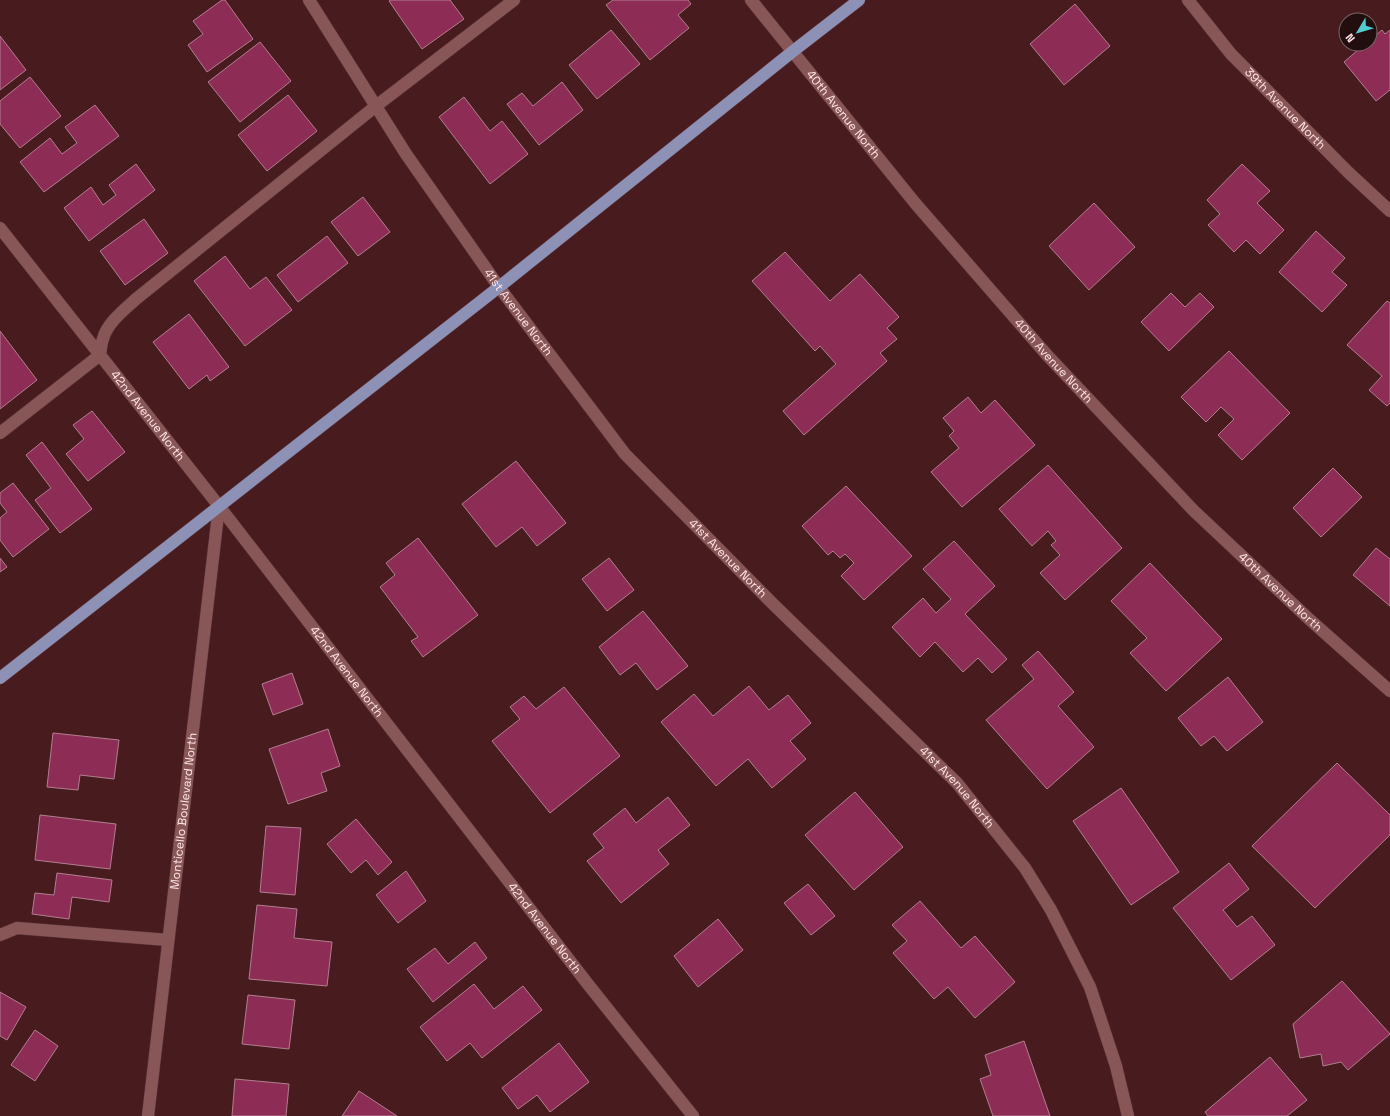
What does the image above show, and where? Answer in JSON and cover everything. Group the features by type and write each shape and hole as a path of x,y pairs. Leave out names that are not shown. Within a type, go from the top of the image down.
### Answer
{"main road":[{"path":"0,678 499,287 859,0"}],"street":[{"name":"41st Avenue North","path":"309,0 406,154 499,287 625,454 772,603 957,783 1025,868 1051,910 1090,987 1116,1066 1128,1116"},
{"path":"0,433 100,355 103,337 109,326 136,299 376,106 514,0"},
{"name":"40th Avenue North","path":"751,0 914,203 1047,355 1194,511 1390,691"},
{"name":"39th Avenue North","path":"1188,0 1231,54 1349,173 1390,211"},
{"name":"42nd Avenue North","path":"0,228 219,506 587,983 693,1116"},
{"name":"Monticello Boulevard North","path":"148,1116 219,506"},
{"path":"0,935 17,928 168,940"}],"building":[{"path":"222,0 225,0 253,39 207,72 188,45 203,34 193,21"},
{"path":"450,0 464,19 422,49 389,1"},
{"path":"613,0 688,0 691,4 678,15 689,28 650,60 606,5"},
{"path":"1075,4 1110,46 1064,85 1030,44"},
{"path":"611,30 640,64 597,99 569,65"},
{"path":"1382,30 1385,34 1390,30 1390,90 1376,101 1344,62 1356,52 1378,52 1378,33"},
{"path":"0,36 26,70 0,90"},
{"path":"260,42 291,81 240,122 208,82"},
{"path":"30,77 61,116 20,148 0,124 0,101"},
{"path":"562,82 583,110 539,145 507,104 522,93 533,106"},
{"path":"288,95 317,131 267,171 238,135"},
{"path":"464,97 490,131 502,121 528,154 490,184 439,117"},
{"path":"95,105 119,136 44,192 20,162 50,138 62,154 77,143 65,127"},
{"path":"136,164 155,190 89,241 64,208 91,187 103,205 116,195 109,185"},
{"path":"1242,164 1270,191 1257,203 1284,230 1260,254 1246,240 1234,252 1208,225 1220,214 1207,200"},
{"path":"363,197 390,232 358,256 331,222"},
{"path":"1094,203 1135,247 1089,290 1049,246"},
{"path":"144,219 168,253 125,285 100,251"},
{"path":"1316,231 1345,258 1332,272 1347,285 1322,312 1279,272"},
{"path":"327,236 348,263 298,302 277,275"},
{"path":"785,252 830,301 860,274 899,317 887,328 897,339 880,353 887,361 804,435 783,411 836,364 820,346 815,351 752,281"},
{"path":"225,256 250,289 266,277 292,310 245,346 194,281"},
{"path":"1171,293 1185,307 1200,293 1214,307 1169,351 1141,322"},
{"path":"1387,301 1390,303 1390,403 1387,406 1369,390 1382,376 1347,345"},
{"path":"189,314 229,367 210,381 207,375 189,389 153,342"},
{"path":"0,331 37,380 0,409"},
{"path":"1229,351 1290,413 1242,460 1218,435 1234,419 1221,407 1206,422 1181,397"},
{"path":"968,397 981,413 995,400 1035,445 962,507 931,472 959,448 949,436 954,431 943,418"},
{"path":"92,411 125,452 88,481 66,454 84,439 73,425"},
{"path":"42,442 92,509 60,533 35,500 51,488 26,455"},
{"path":"516,461 566,523 537,546 522,527 496,547 462,504"},
{"path":"1048,465 1122,548 1065,600 1040,573 1060,555 1051,545 1056,541 1048,531 1032,546 999,509"},
{"path":"1333,468 1362,497 1321,537 1293,508"},
{"path":"13,483 49,529 13,557 0,540 0,518 7,512 0,503 0,493"},
{"path":"846,486 912,556 864,600 841,576 854,563 845,554 840,558 833,551 828,555 802,526"},
{"path":"418,538 478,615 423,657 411,641 418,637 380,587 395,575 386,563"},
{"path":"954,541 995,586 965,614 1007,659 992,673 978,658 963,672 935,642 920,657 892,627 923,598 936,613 951,599 923,569"},
{"path":"1376,548 1390,559 1390,606 1353,575"},
{"path":"0,558 7,567 0,572"},
{"path":"609,558 634,590 607,611 582,579"},
{"path":"1150,563 1222,639 1166,691 1130,653 1147,638 1111,601"},
{"path":"643,611 688,666 657,690 636,663 620,675 599,647"},
{"path":"1038,651 1074,692 1058,706 1094,747 1047,789 986,720 1034,679 1022,665"},
{"path":"292,673 303,704 273,715 262,684"},
{"path":"1228,677 1263,722 1227,751 1214,736 1201,746 1178,718"},
{"path":"749,686 769,710 788,695 811,723 790,741 806,759 772,788 748,759 716,786 661,722 694,694 713,716"},
{"path":"564,687 620,756 550,813 492,741 520,719 510,707 524,696 536,709"},
{"path":"328,729 340,766 321,773 327,791 288,804 269,749"},
{"path":"53,733 119,740 114,779 80,775 78,790 47,787"},
{"path":"1337,763 1390,815 1390,835 1315,908 1252,846"},
{"path":"1121,788 1179,872 1131,905 1073,821"},
{"path":"855,792 903,847 854,890 805,835"},
{"path":"668,797 690,825 658,850 669,864 621,903 587,861 604,848 593,834 625,808 636,823"},
{"path":"40,815 116,824 110,869 35,860"},
{"path":"356,819 392,862 378,875 366,860 351,873 327,844"},
{"path":"266,826 301,828 295,895 260,892"},
{"path":"1229,863 1249,889 1223,910 1237,927 1252,916 1275,945 1231,980 1173,908"},
{"path":"406,871 426,901 398,923 376,895"},
{"path":"57,873 112,880 109,902 72,897 69,919 32,914 35,893 54,895"},
{"path":"808,884 835,916 811,935 784,903"},
{"path":"920,901 961,948 975,936 1015,982 975,1018 948,987 934,999 893,953 907,941 892,925"},
{"path":"257,905 297,909 294,938 332,942 327,986 249,979"},
{"path":"718,919 743,950 698,987 674,956"},
{"path":"475,942 487,958 433,1002 407,969 435,948 448,964"},
{"path":"1342,981 1390,1034 1348,1070 1341,1062 1323,1066 1321,1054 1300,1058 1293,1024"},
{"path":"474,984 494,1009 523,986 542,1010 482,1058 470,1043 447,1061 420,1027"},
{"path":"0,992 26,1007 7,1040 0,1036"},
{"path":"248,995 295,1000 289,1049 242,1044"},
{"path":"35,1030 58,1046 35,1081 11,1065"},
{"path":"1024,1041 1050,1116 993,1116 980,1079 991,1075 985,1055"},
{"path":"559,1043 589,1082 550,1112 537,1095 518,1109 502,1088"},
{"path":"1270,1057 1307,1100 1287,1116 1208,1116 1205,1112"},
{"path":"235,1079 289,1084 286,1116 232,1116"},
{"path":"359,1091 397,1116 342,1116"}]}
